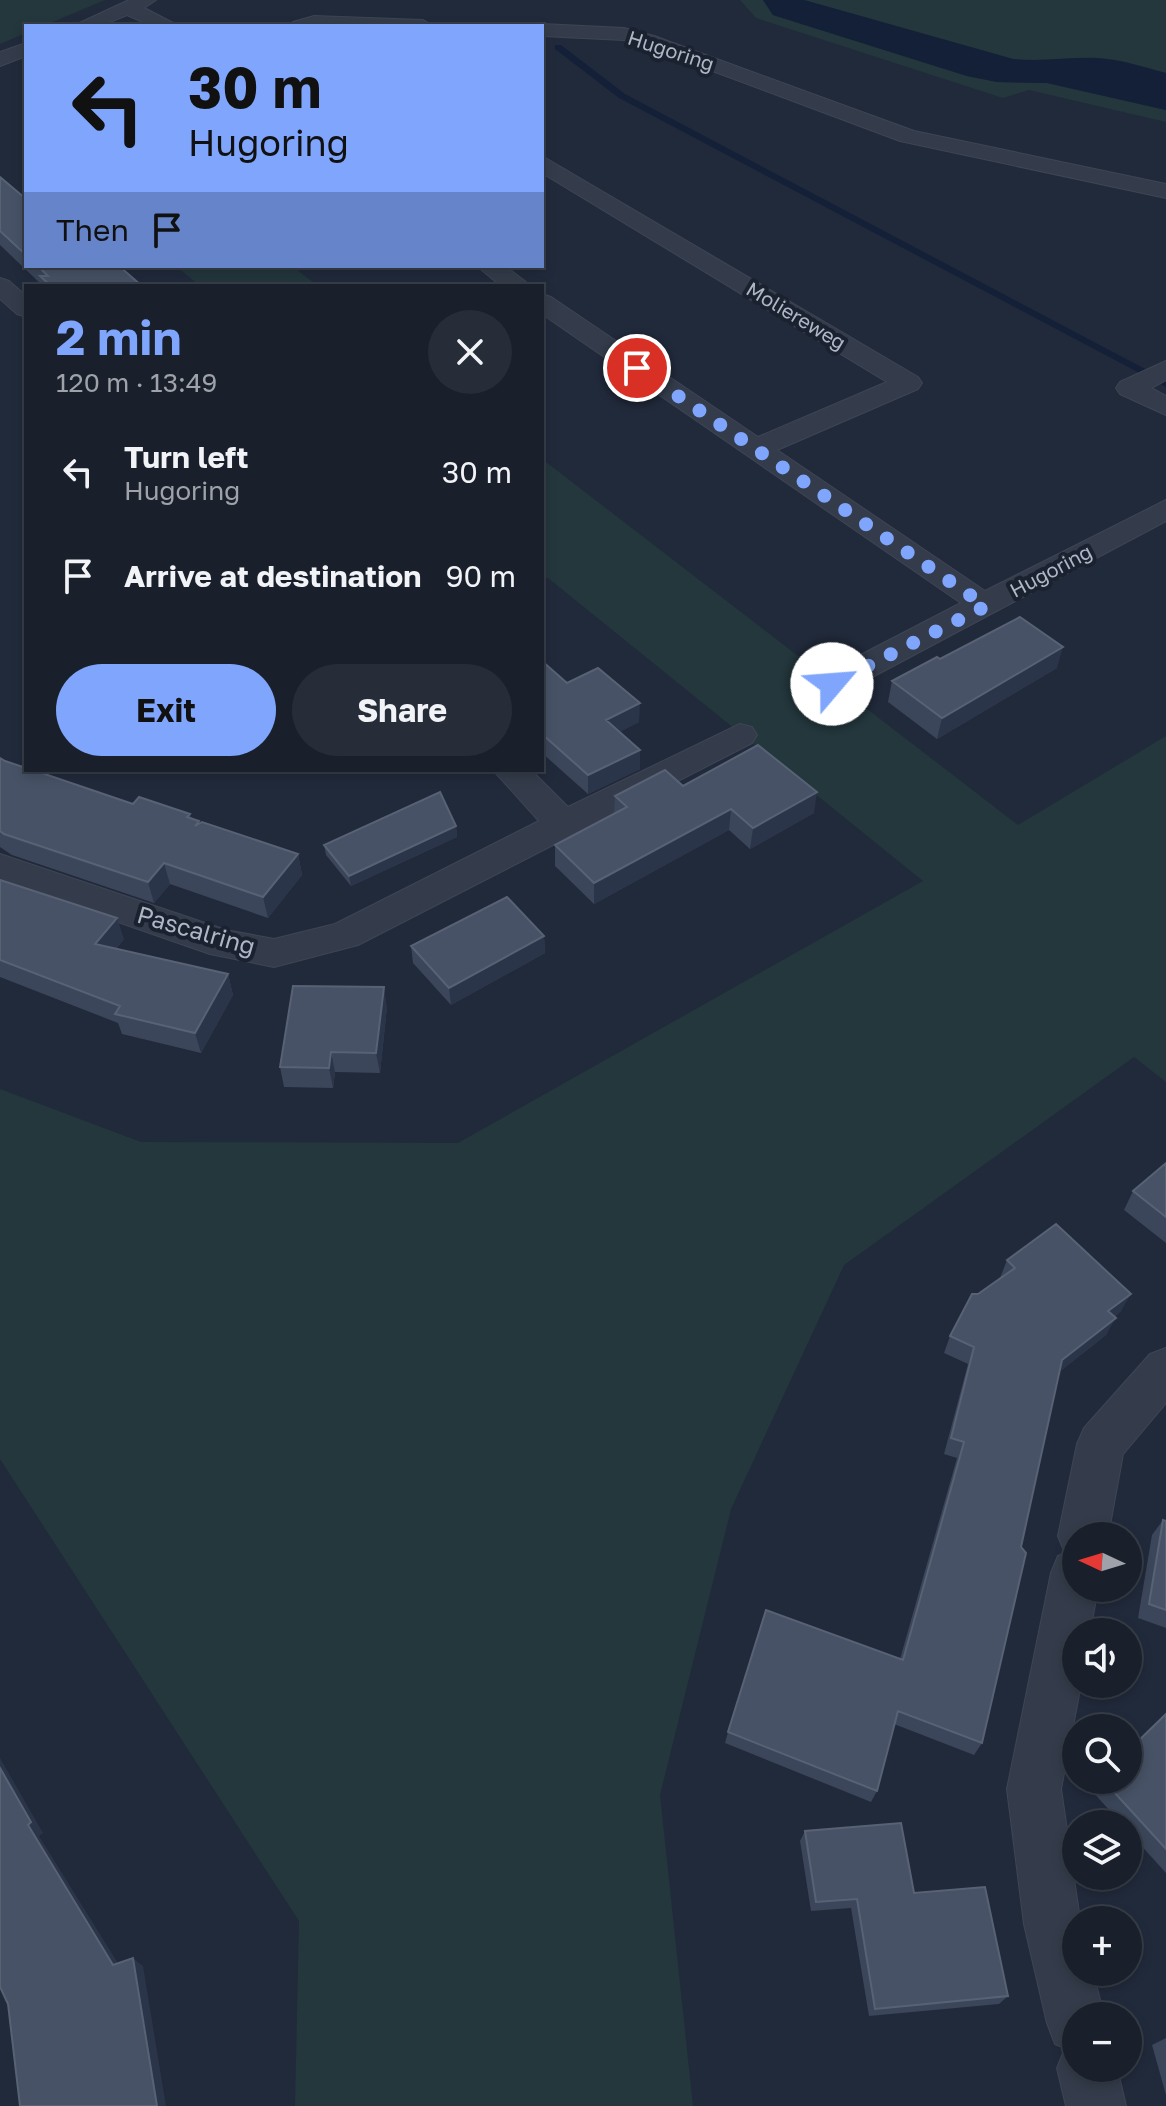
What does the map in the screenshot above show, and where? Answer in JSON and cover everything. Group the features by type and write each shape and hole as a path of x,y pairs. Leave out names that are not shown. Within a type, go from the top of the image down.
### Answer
{"street":[{"path":"88,24 137,4 166,24"},
{"path":"307,24 368,24"},
{"name":"Hugoring","path":"544,30 624,34 908,136 1166,191"},
{"path":"0,60 24,50"},
{"name":"Moliereweg","path":"544,164 908,383 755,449"},
{"path":"492,268 515,284"},
{"path":"0,286 24,307"},
{"name":"Hugoring","path":"544,303 986,606 1166,509"},
{"path":"1166,369 1130,388 1166,407"},
{"path":"832,684 986,606"},
{"name":"Pascalring","path":"0,867 223,944 274,953 345,935 740,735"},
{"path":"512,772 564,825"},
{"path":"1086,1522 1101,1444 1165,1372"},
{"path":"1070,1602 1034,1789 1052,1924 1071,2002"},
{"path":"1090,2082 1096,2106"}],"green space":[{"path":"0,0 105,0 48,24 24,24 24,34 0,44"},
{"path":"740,0 763,0 773,15 967,76 997,82 1047,83 1166,110 1166,122 1029,90 1003,98 756,18"},
{"path":"804,0 1166,0 1166,73 1098,58 1036,62 1013,59"},
{"path":"178,268 295,268 315,284 198,284"},
{"path":"544,461 1018,825 1166,736 1166,1082 1134,1057 844,1265 731,1509 660,1795 693,2106 295,2106 299,1921 0,1459 0,1089 141,1142 458,1143 923,881 548,578 544,578"}],"water":[{"path":"763,0 804,0 1013,59 1097,58 1141,66 1166,73 1166,110 1047,83 997,82 967,76 773,15"}],"building":[{"path":"0,177 24,197 24,253 0,231"},
{"path":"40,268 121,268 140,284 49,284 40,276 48,276"},
{"path":"1020,617 1063,647 942,718 892,681 937,657 940,659"},
{"path":"544,663 567,683 598,668 640,703 606,720 640,750 588,775 544,736"},
{"path":"758,745 817,792 753,828 731,809 594,883 555,845 627,807 615,796 665,770 683,786"},
{"path":"0,758 24,767 24,772 39,772 133,804 139,797 190,814 187,817 199,821 195,826 202,822 298,854 263,897 164,863 148,882 0,831"},
{"path":"440,792 456,826 349,876 324,845"},
{"path":"0,880 117,918 95,944 228,974 195,1033 115,1014 120,1006 0,960"},
{"path":"507,897 544,936 449,988 411,946"},
{"path":"293,986 384,987 376,1053 331,1052 329,1068 280,1067"},
{"path":"1166,1163 1166,1217 1133,1191"},
{"path":"1056,1224 1131,1294 1108,1311 1116,1318 1062,1360 1021,1547 1026,1553 982,1743 898,1711 877,1791 728,1732 766,1610 903,1660 964,1442 951,1438 974,1347 950,1336 972,1294 978,1294 1015,1268 1007,1260"},
{"path":"1163,1520 1166,1521 1166,1610 1149,1604"},
{"path":"1166,1714 1166,1849 1142,1823 1142,1810 1130,1810 1116,1794 1142,1794 1142,1737"},
{"path":"0,1768 31,1822 28,1825 113,1965 133,1958 157,2106 20,2106 8,2004 0,1987"},
{"path":"901,1823 914,1893 985,1887 1008,1996 875,2009 857,1899 816,1902 805,1831"}],"waterway":[{"path":"558,47 622,96 1166,384"}],"route":[{"path":"637,368 986,606 832,684"}]}
